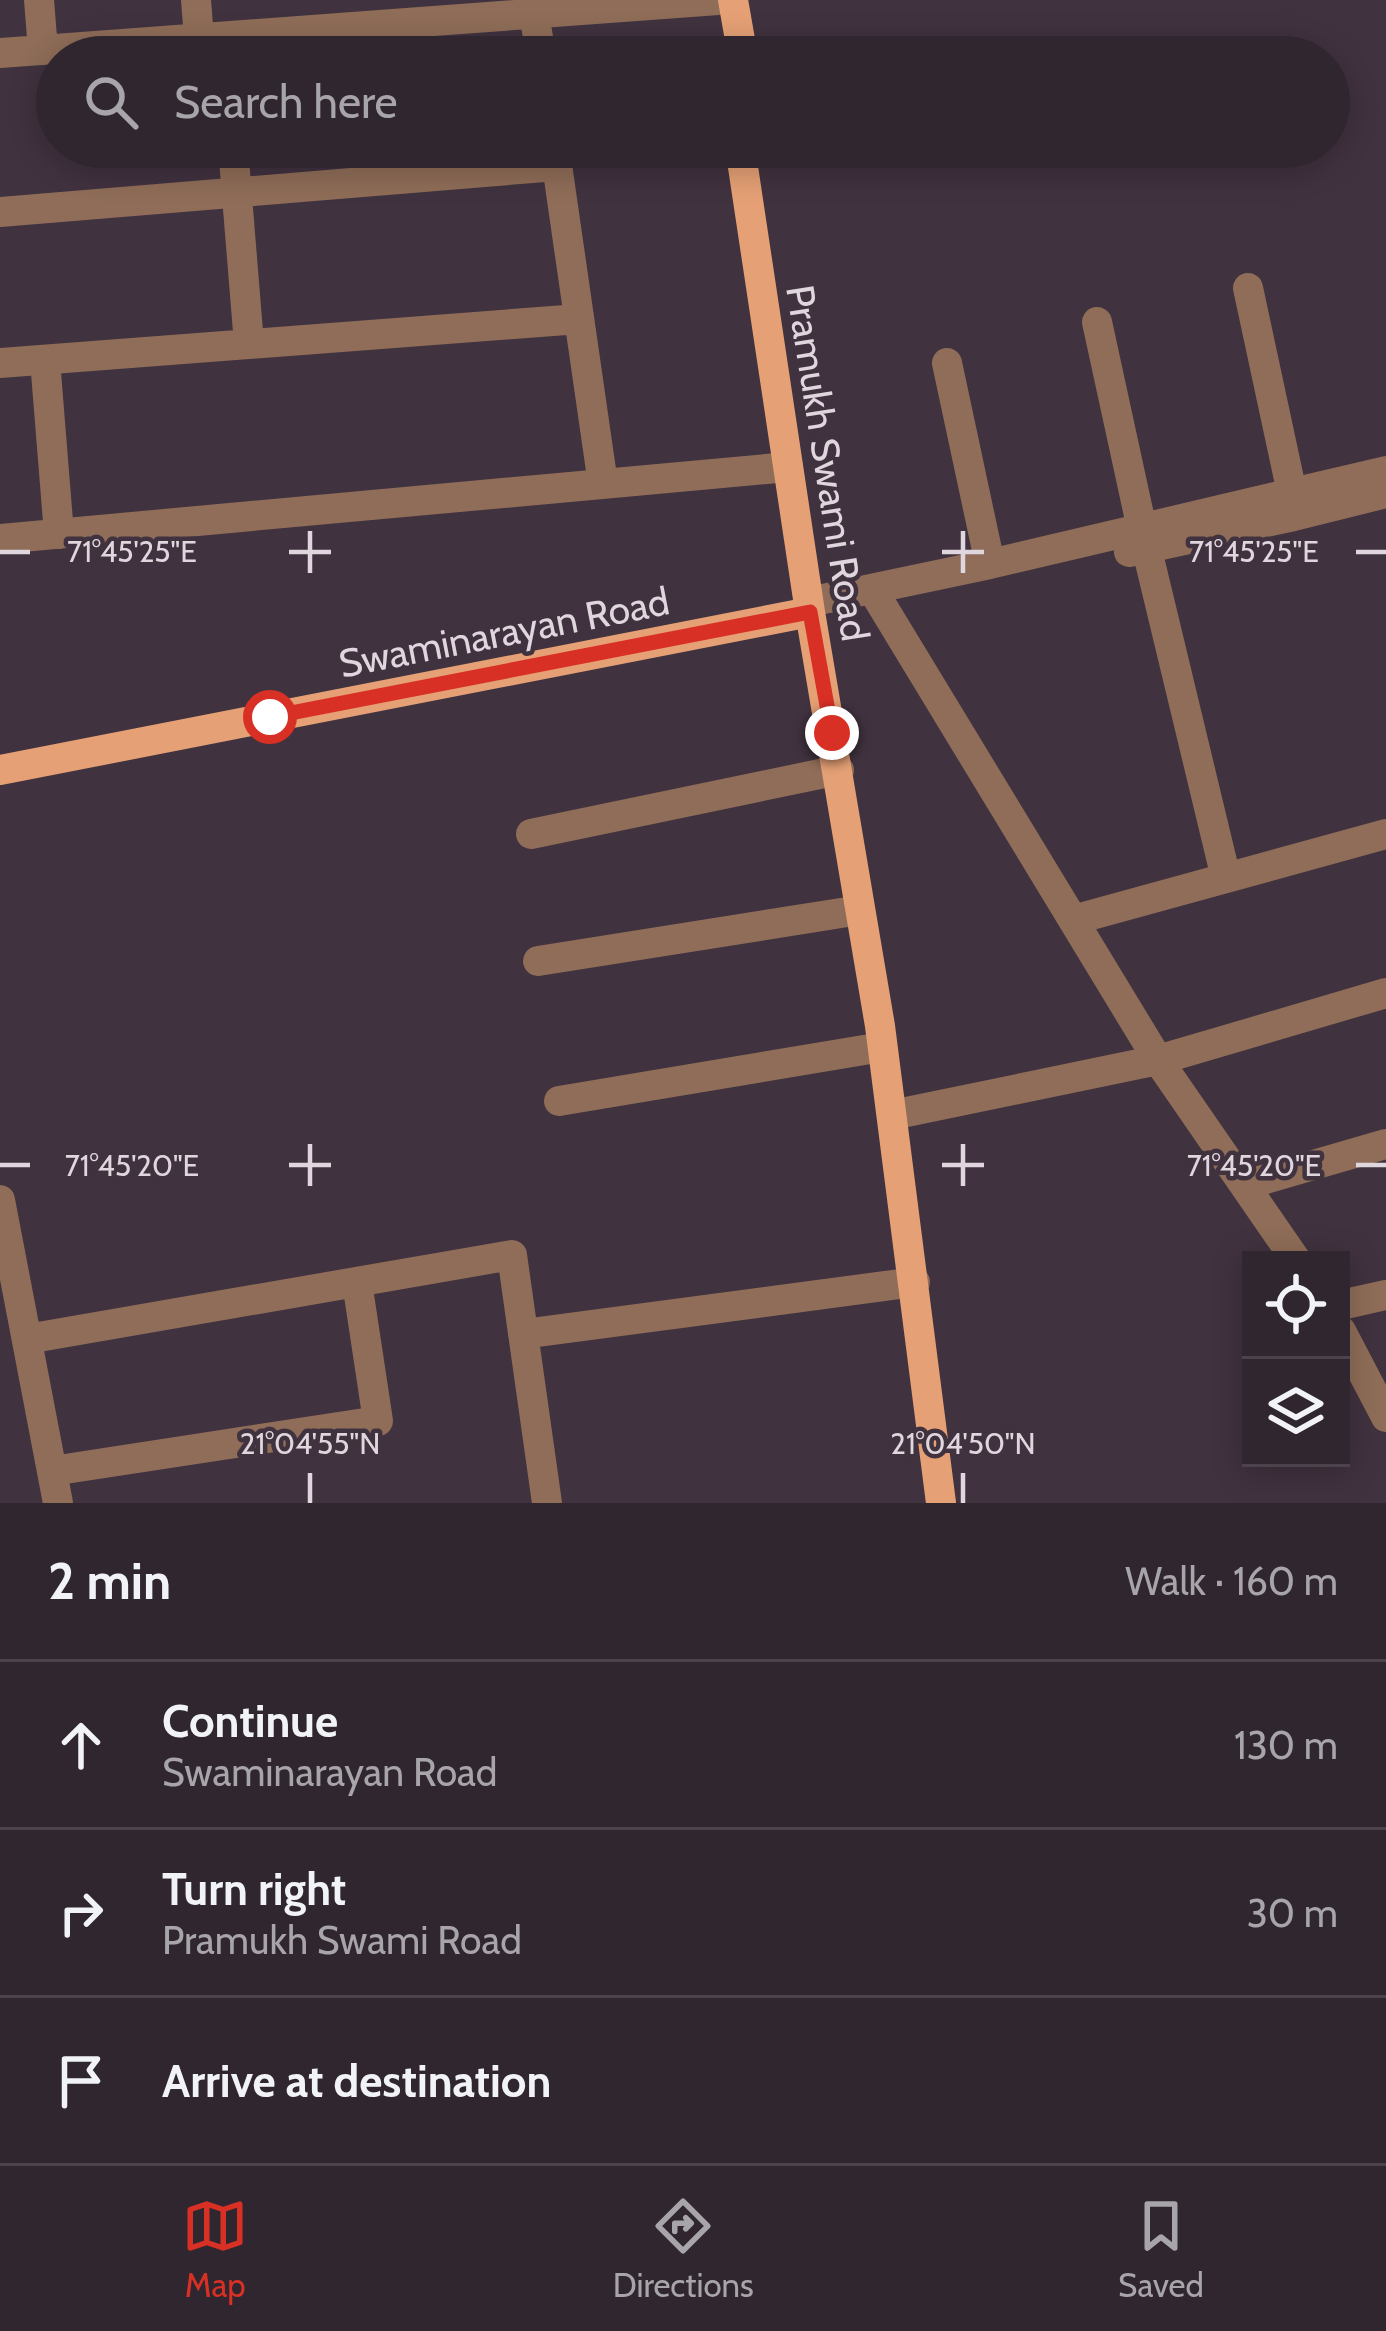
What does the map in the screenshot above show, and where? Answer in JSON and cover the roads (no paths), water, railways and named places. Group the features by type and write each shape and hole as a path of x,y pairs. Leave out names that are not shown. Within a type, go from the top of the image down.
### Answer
{"main road":[{"path":"718,0 723,36"},
{"path":"734,0 740,36"},
{"name":"Pramukh Swami Road","path":"743,168 788,467 856,768 898,1033 915,1282 941,1503"},
{"name":"Pramukh Swami Road","path":"762,168 838,770 882,1047 900,1113 954,1503"},
{"name":"Swaminarayan Road","path":"0,770 817,610"}],"street":[{"path":"39,0 42,36"},
{"path":"196,0 213,36"},
{"path":"252,36 351,13 718,0"},
{"path":"516,9 530,36"},
{"path":"0,53 36,50"},
{"path":"235,168 249,344"},
{"path":"0,212 237,193 459,168"},
{"path":"558,168 603,484"},
{"path":"1248,288 1292,493"},
{"path":"0,363 579,319"},
{"path":"1097,322 1226,878"},
{"path":"45,360 58,534"},
{"path":"947,363 991,565"},
{"path":"0,539 788,467"},
{"name":"Swaminarayan Road","path":"817,610 1145,539 1292,493 1386,471"},
{"name":"Swaminarayan Road","path":"877,597 991,565 1386,493"},
{"path":"877,597 1158,1060 1290,1251"},
{"path":"531,834 838,770"},
{"path":"1073,920 1386,834"},
{"path":"538,962 860,910"},
{"path":"900,1113 1158,1060 1386,993"},
{"path":"559,1101 882,1047"},
{"path":"1244,1185 1386,1144"},
{"path":"0,1200 58,1503"},
{"path":"27,1339 512,1255 547,1503"},
{"path":"52,1471 378,1421 357,1282"},
{"path":"524,1334 915,1282"},
{"path":"1350,1303 1386,1295"},
{"path":"1350,1347 1386,1417"}]}
